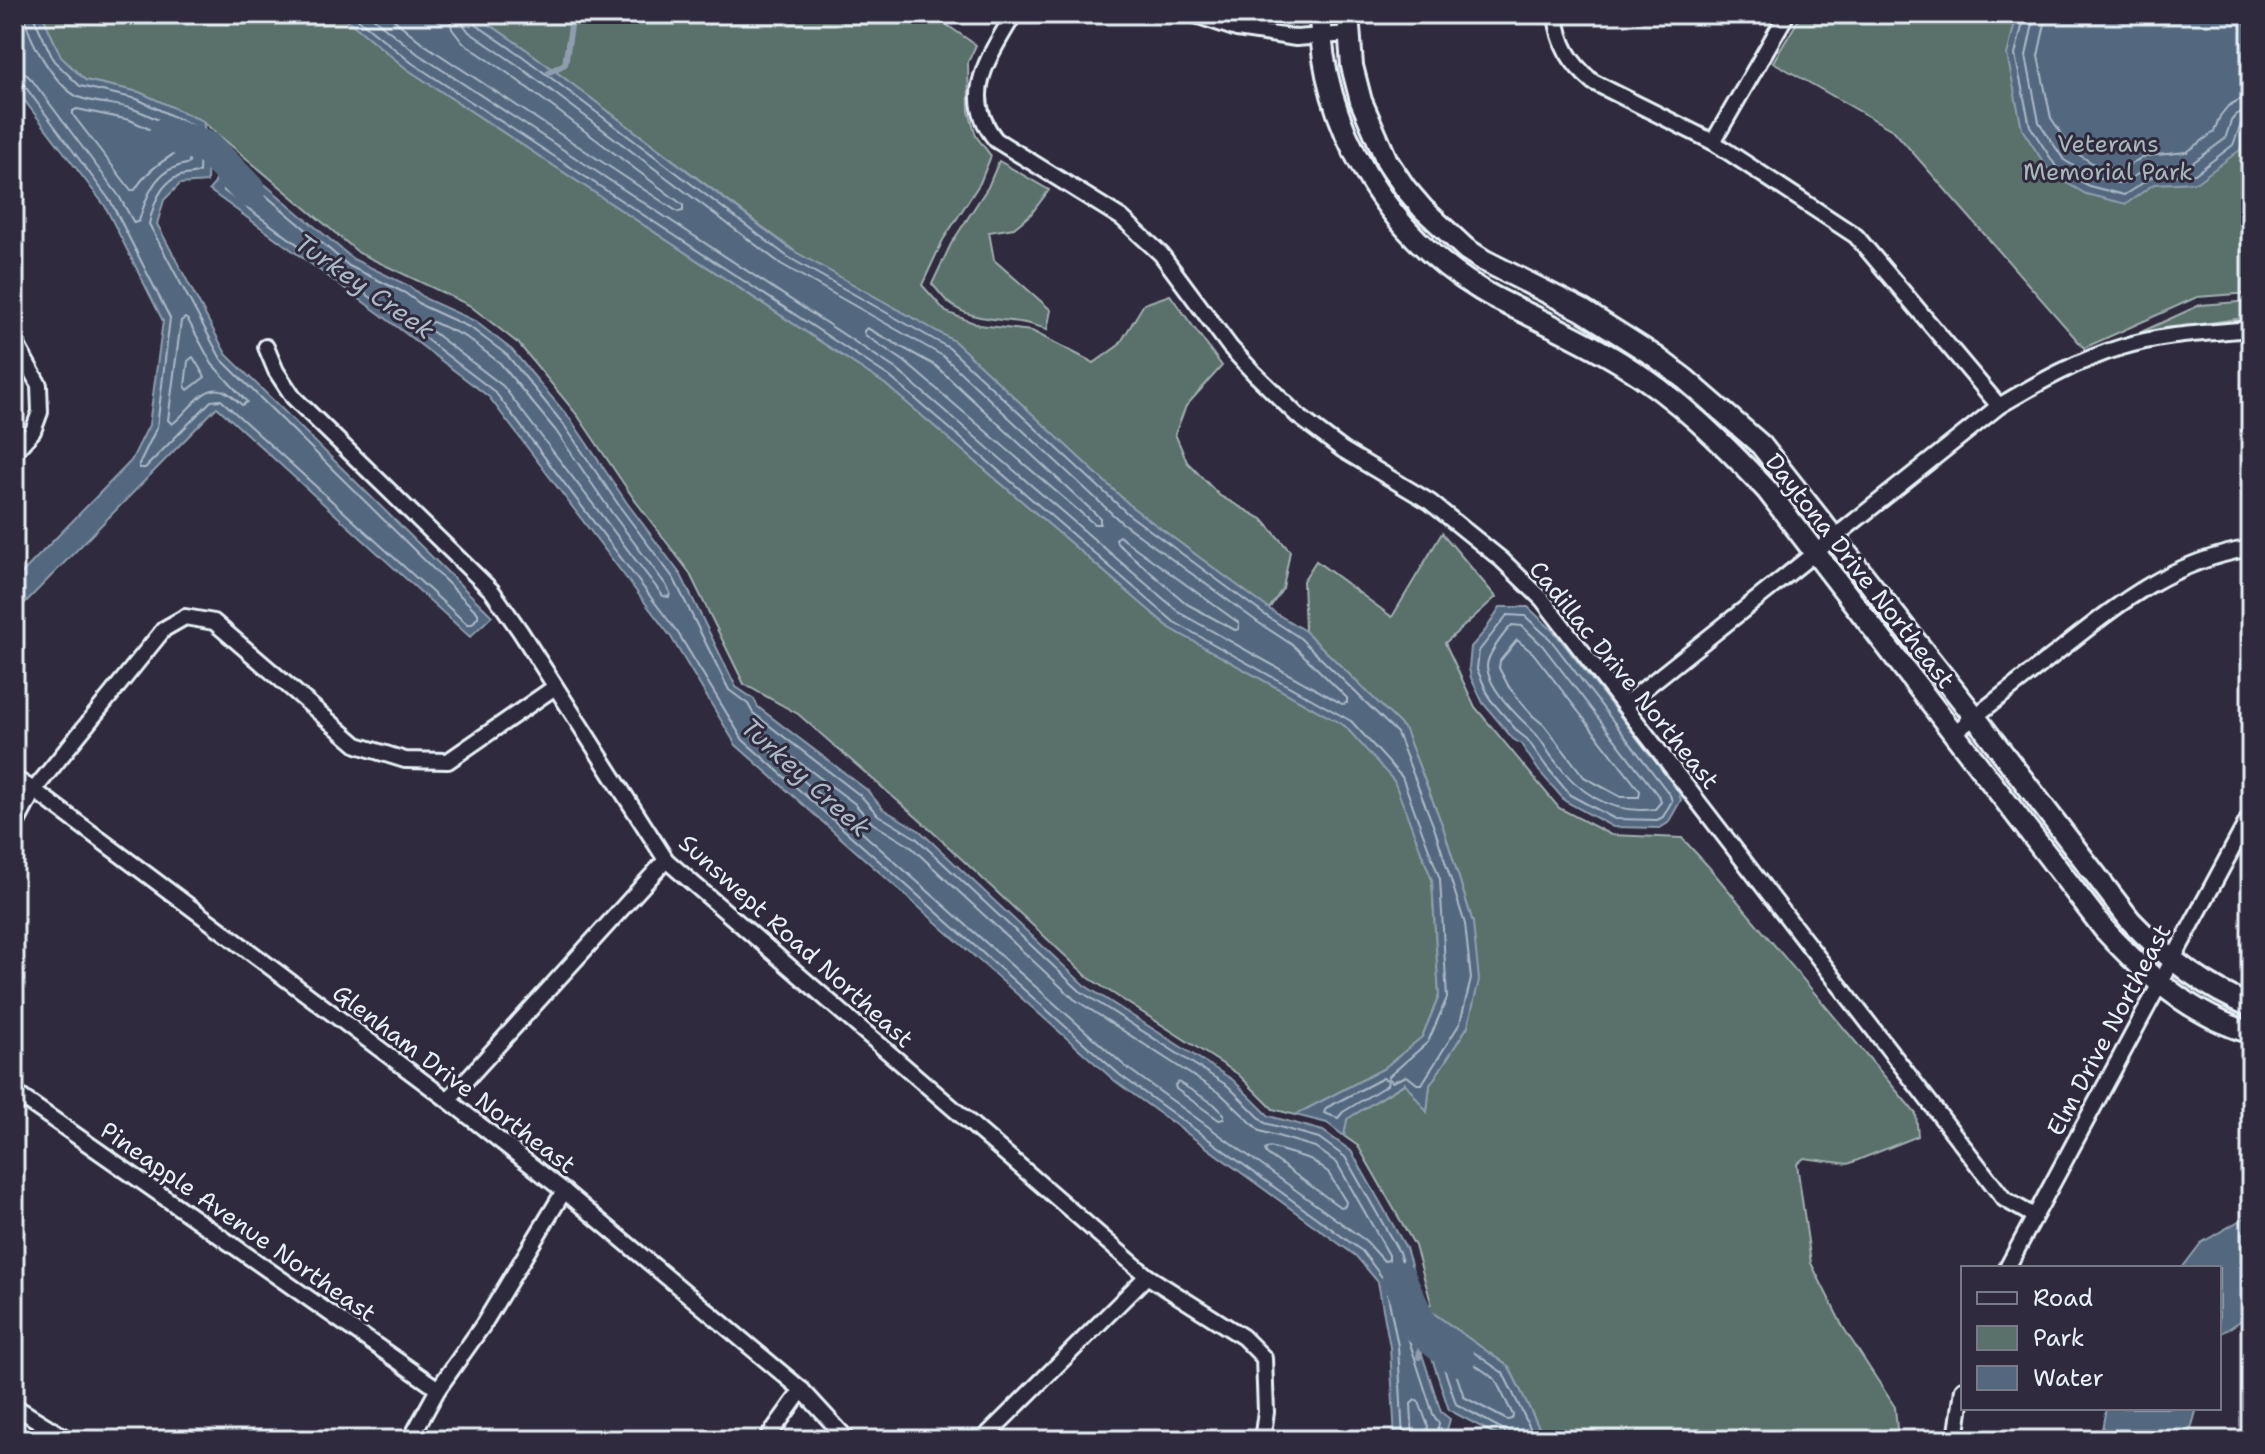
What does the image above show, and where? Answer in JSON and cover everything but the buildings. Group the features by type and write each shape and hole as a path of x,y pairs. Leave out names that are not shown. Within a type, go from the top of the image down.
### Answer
{"street":[{"name":"Cadillac Drive Northeast","path":"1014,14 980,81 979,110 996,140 1122,218 1161,254 1230,347 1298,416 1343,450 1430,502 1502,560 1542,599 2004,1199 2034,1216"},
{"path":"1193,14 1237,29 1296,38 1321,36 1348,24"},
{"name":"Daytona Drive Northeast","path":"1320,14 1330,85 1344,131 1372,182 1412,236 1434,258 1483,292 1621,363 1673,400 1734,455 1767,490 2104,929 2129,957 2180,1000 2234,1028 2251,1033"},
{"path":"1556,14 1561,42 1581,72 1604,88 1713,142 1856,236 1999,406"},
{"path":"1713,142 1787,14"},
{"name":"Daytona Drive Northeast","path":"1348,24 1352,66 1375,137 1387,161 1423,209 1466,249 1483,260 1582,310 1625,336 1685,379 1761,445 1835,535 2130,920 2193,978 2251,1006"},
{"path":"1624,705 1999,406 2059,372 2125,346 2178,336 2251,329"},
{"path":"14,340 39,385 40,412 33,431 14,452"},
{"name":"Sunswept Road Northeast","path":"266,347 276,371 293,397 492,591 666,860 1147,1276 1243,1337 1264,1358 1266,1412 1262,1440"},
{"path":"1954,733 2121,602 2163,576 2200,560 2251,548"},
{"path":"14,828 34,790 164,629 185,617 214,622 357,745 405,760 448,761 555,687"},
{"name":"Glenham Drive Northeast","path":"14,778 448,1100 564,1191 802,1390 848,1440"},
{"name":"Elm Drive Northeast","path":"2008,1266 2251,814"},
{"path":"448,1100 666,860"},
{"name":"Pineapple Avenue Northeast","path":"14,1092 438,1389"},
{"path":"410,1440 438,1389 483,1325 564,1191"},
{"path":"982,1440 1147,1276"},
{"path":"766,1440 802,1390"},
{"path":"1956,1440 1961,1404"},
{"path":"14,1406 69,1440"}],"green space":[{"path":"42,14 340,14 407,69 885,384 1170,628 1345,726 1395,781 1432,880 1439,996 1422,1037 1383,1069 1295,1115 1273,1109 1238,1074 1089,978 922,822 798,714 744,684 689,572 634,499 578,416 519,344 469,305 359,253 202,121 139,92 85,80 61,57"},
{"path":"474,14 931,14 976,45 968,62 969,111 976,136 991,156 980,183 943,240 922,285 946,312 979,325 1032,331 1094,363 1119,345 1144,304 1170,295 1222,366 1186,406 1175,434 1187,462 1220,496 1262,519 1290,551 1283,588 1269,609 1133,508 954,341 797,253 527,50"},
{"name":"Veterans Memorial Park","path":"1802,14 2251,14 2251,293 2197,297 2084,348 1894,131 1773,62"},
{"path":"999,161 1049,190 1031,214 1014,228 989,232 994,260 1051,310 1047,330 1035,325 971,315 947,301 932,284 951,244 988,187"},
{"path":"2251,301 2251,317 2139,333 2200,305"},
{"path":"1442,533 1496,597 1445,643 1475,707 1559,808 1611,835 1682,838 1916,1114 1918,1136 1848,1164 1804,1158 1797,1164 1811,1263 1843,1327 1895,1407 1898,1440 1545,1440 1509,1367 1429,1310 1431,1302 1415,1246 1358,1146 1344,1136 1347,1119 1406,1083 1427,1111 1430,1085 1468,1026 1473,923 1443,827 1404,728 1305,631 1303,581 1316,561 1392,617"}],"water":[{"path":"14,14 42,14 61,57 85,80 139,92 203,121 208,148 207,182 180,184 164,200 157,224 226,354 492,616 470,637 217,407 14,614 14,581 131,461 149,425 163,321 105,206 18,92 14,71"},
{"path":"340,14 474,14 527,50 792,250 954,341 1133,508 1269,609 1305,631 1404,728 1443,827 1473,923 1479,980 1468,1026 1430,1085 1427,1112 1405,1083 1347,1119 1344,1136 1327,1123 1295,1115 1383,1069 1422,1037 1439,996 1432,880 1394,781 1345,726 1170,628 885,384 407,69"},
{"path":"2017,14 2243,14 2251,43 2251,118 2240,150 2197,182 2154,184 2126,204 2086,194 2051,174 2022,129 2007,55"},
{"path":"216,143 353,259 409,286 426,299 475,321 512,350 571,420 681,575 736,687 754,699 758,707 867,790 883,809 920,831 1084,985 1233,1080 1269,1116 1323,1131 1351,1151 1406,1248 1422,1301 1415,1333 1441,1412 1450,1419 1444,1440 1395,1440 1390,1347 1378,1282 1356,1256 1115,1081 736,745 671,637 489,397 209,190 215,183"},
{"path":"1500,607 1528,607 1555,633 1678,791 1681,800 1668,823 1660,828 1613,827 1565,801 1521,744 1513,739 1483,703 1471,678 1471,647"},
{"path":"2251,1214 2251,1314 2221,1334 2221,1266 2184,1266 2201,1243"},
{"path":"1429,1310 1509,1367 1545,1440 1506,1440 1449,1410 1423,1331"},
{"path":"2106,1410 2196,1410 2188,1440 2100,1440"}],"waterway":[{"path":"549,72 565,64 573,14"},
{"name":"Turkey Creek","path":"166,134 208,148 249,191"},
{"name":"Turkey Creek","path":"1399,1278 1423,1331 1458,1359"},
{"path":"1419,1357 1423,1331"}]}
